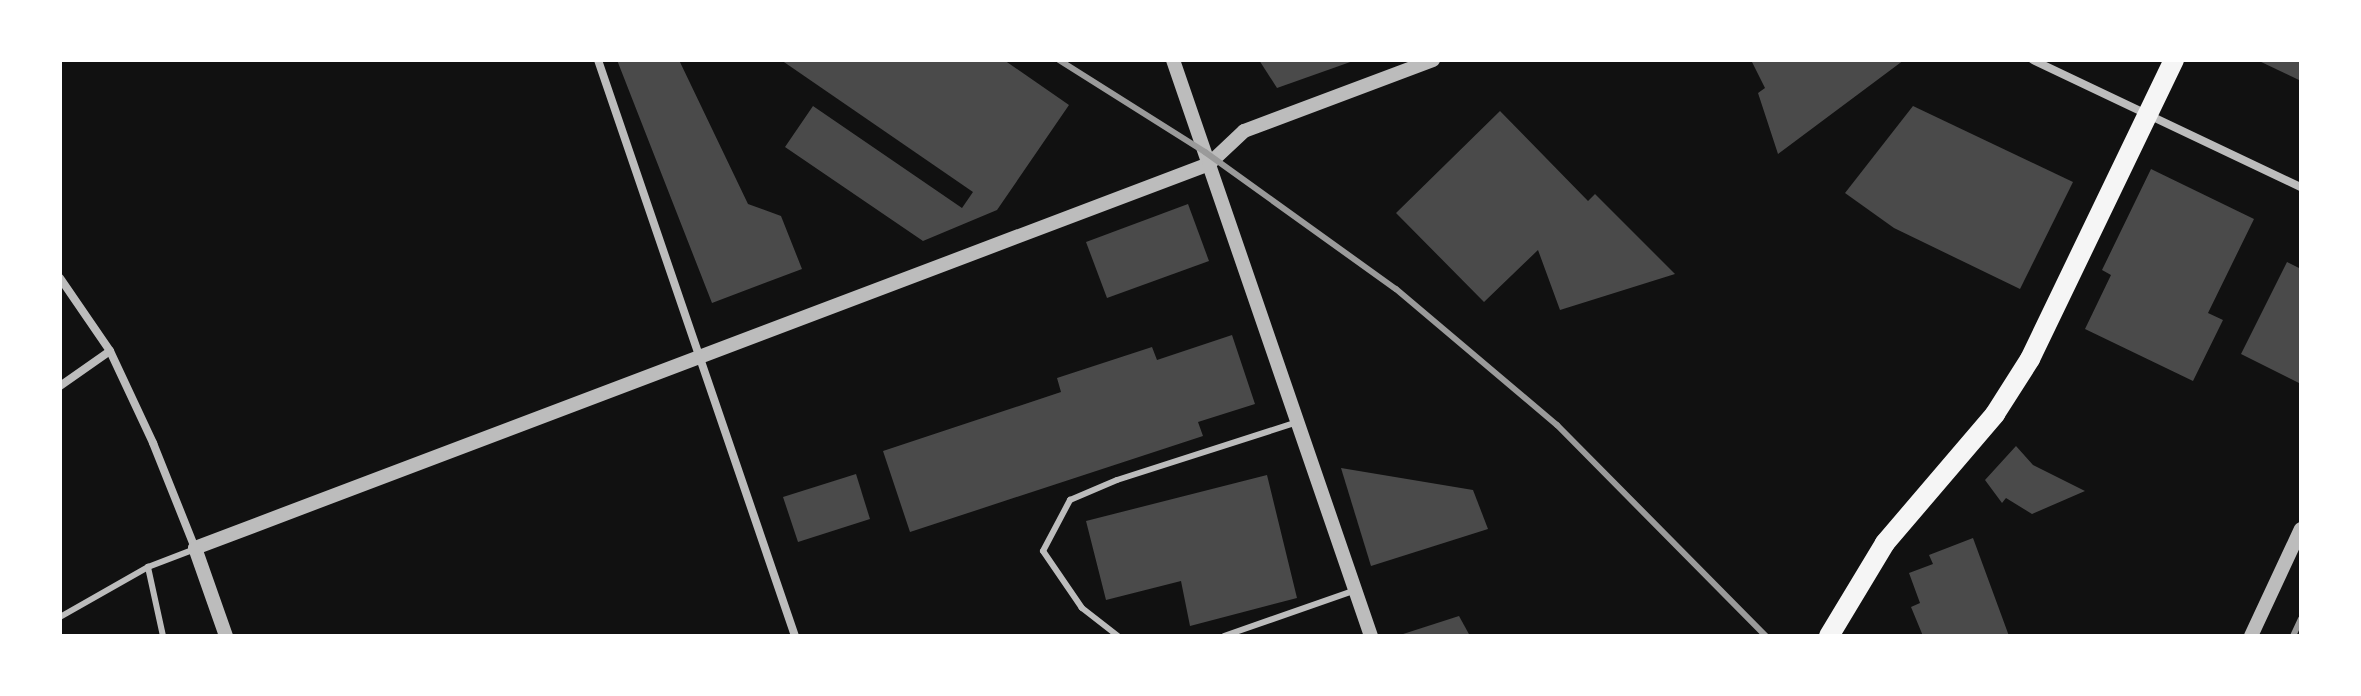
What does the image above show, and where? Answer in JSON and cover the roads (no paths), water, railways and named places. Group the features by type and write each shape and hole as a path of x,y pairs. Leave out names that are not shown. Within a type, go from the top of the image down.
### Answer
{"main road":[{"path":"1829,636 1885,543 1995,414 2014,385 2174,60"}],"street":[{"path":"598,60 795,636"},
{"path":"1173,60 1371,636"},
{"path":"195,548 1209,164 1244,131 1433,60"},
{"path":"2033,60 2301,187"},
{"path":"60,278 110,351 153,443 226,636"},
{"path":"60,386 110,351"},
{"path":"2251,636 2301,529"}],"lane":[{"path":"1118,636 1082,608 1043,551 1070,500 1117,480 1298,422"},
{"path":"60,617 148,567 195,548"},
{"path":"148,567 163,636"},
{"path":"1224,636 1355,591"}],"railway":[{"path":"1059,60 1205,152 1396,289 1557,425 1766,636"},
{"path":"2293,636 2301,619"}]}
